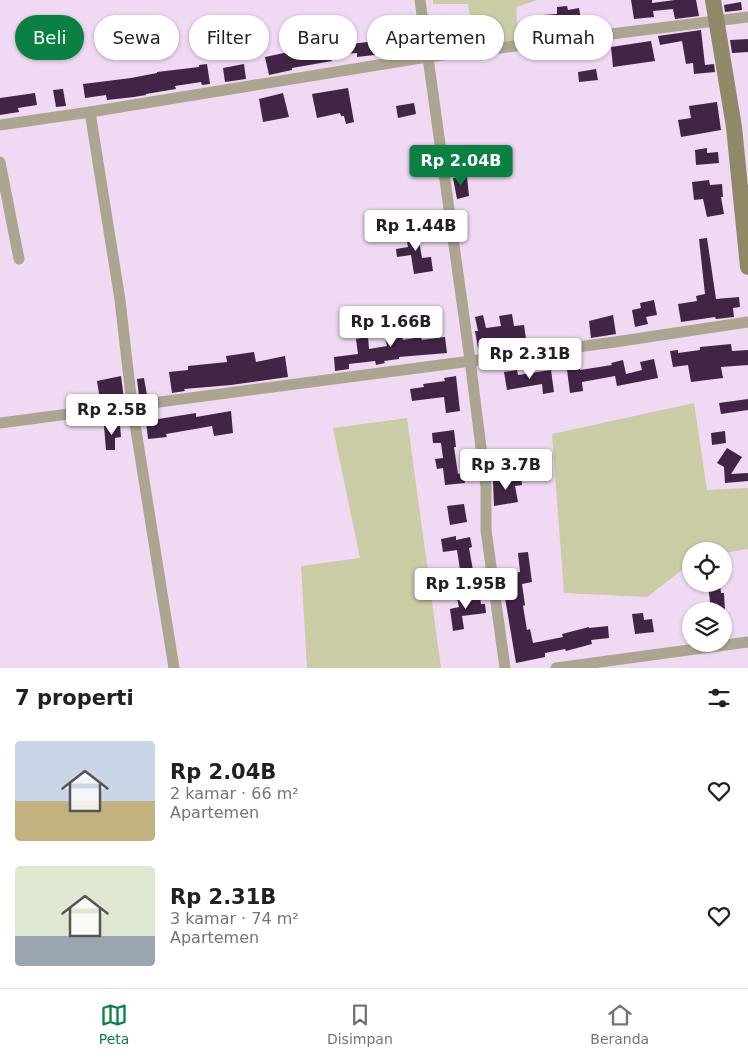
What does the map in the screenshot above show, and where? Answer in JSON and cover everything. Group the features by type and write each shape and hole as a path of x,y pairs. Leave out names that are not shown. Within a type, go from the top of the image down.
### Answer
{"street":[{"path":"420,0 422,15"},
{"path":"713,0 734,127 748,267"},
{"path":"504,47 748,17"},
{"path":"0,125 404,60"},
{"path":"429,60 486,487 486,530 505,668"},
{"path":"90,112 120,300 132,405 174,668"},
{"path":"0,162 19,259"},
{"path":"0,423 615,342 748,322"},
{"path":"556,668 748,642"}],"green space":[{"path":"433,0 537,0 516,7 517,15 514,15 514,47 504,49 504,15 470,15 468,4 433,4"},
{"path":"694,403 707,490 748,488 748,549 732,552 732,542 682,542 682,570 647,597 564,593 552,434"},
{"path":"407,418 441,668 307,668 301,566 360,558 333,428"}],"building":[{"path":"631,0 652,0 652,3 696,0 699,16 675,19 673,9 653,11 654,17 634,19"},
{"path":"741,2 742,10 725,12 724,5"},
{"path":"567,6 568,10 579,8 580,15 543,15 557,14 557,7"},
{"path":"701,30 705,65 714,64 715,72 694,74 693,63 686,64 682,41 660,45 658,36"},
{"path":"748,39 748,52 732,53 730,40"},
{"path":"651,41 655,61 613,67 613,47"},
{"path":"367,42 367,56 357,57 357,43"},
{"path":"279,54 279,60 332,61 292,68 292,70 269,75 266,60 269,60 269,56"},
{"path":"207,64 210,84 202,85 201,82 175,86 176,89 134,97 107,100 106,95 85,98 83,84 131,78 157,72 199,67 199,65"},
{"path":"244,64 246,79 225,82 223,68"},
{"path":"596,69 598,80 579,82 578,72"},
{"path":"348,88 354,122 346,124 344,116 341,116 340,113 317,118 312,94"},
{"path":"63,89 66,106 56,107 53,90"},
{"path":"35,93 37,105 18,108 19,112 0,115 0,98"},
{"path":"283,93 289,117 263,122 259,99"},
{"path":"717,102 721,130 681,137 678,120 691,118 689,106"},
{"path":"414,103 416,114 398,118 396,106"},
{"path":"707,148 707,153 718,152 719,163 696,165 695,150"},
{"path":"467,177 469,196 457,199 453,178"},
{"path":"709,180 710,185 722,184 723,197 721,197 724,214 707,217 703,199 694,200 692,182"},
{"path":"422,228 423,240 419,241 422,258 431,257 433,271 414,274 411,255 397,257 396,249 408,247 405,231"},
{"path":"707,238 716,299 739,297 740,307 733,308 734,317 716,319 715,317 681,322 678,304 697,301 696,296 705,294 699,239"},
{"path":"654,300 657,315 646,317 648,324 635,327 632,310 641,308 640,303"},
{"path":"512,314 514,326 524,325 526,339 478,348 475,331 478,331 475,317 483,315 486,328 501,326 499,316"},
{"path":"613,315 616,334 591,338 589,321"},
{"path":"399,321 403,340 421,337 422,340 445,337 447,353 399,357 399,359 384,361 385,363 376,365 375,361 349,364 349,369 335,371 334,357 358,354 356,339 368,337 369,349 387,346 382,325"},
{"path":"731,344 732,351 748,350 748,365 721,367 723,378 691,382 688,365 673,367 670,351 678,350 678,353 700,350 700,347"},
{"path":"254,352 256,362 285,356 288,377 184,389 185,391 172,393 169,372 188,370 188,366 227,362 226,356"},
{"path":"654,359 658,378 617,386 615,376 582,382 583,391 570,393 567,370 612,365 611,363 623,360 626,374 642,370 640,362"},
{"path":"517,370 518,375 551,370 554,392 543,394 542,384 507,390 504,372"},
{"path":"121,376 124,399 119,400 119,397 100,400 97,381"},
{"path":"456,376 460,411 446,413 444,397 412,401 410,389 424,387 423,384 445,381 444,378"},
{"path":"144,378 147,395 139,396 137,379"},
{"path":"748,399 748,410 721,414 719,403"},
{"path":"231,411 233,433 214,436 212,426 166,434 167,437 148,439 146,421 196,413 196,417"},
{"path":"120,425 121,437 115,438 115,450 106,450 104,426"},
{"path":"454,430 456,447 454,447 458,474 464,473 465,483 445,485 443,468 437,469 435,459 443,458 441,443 433,443 432,433"},
{"path":"725,431 726,443 712,445 711,433"},
{"path":"727,448 742,457 731,474 748,473 748,481 725,483 724,467 717,463"},
{"path":"521,477 522,485 515,486 518,502 494,506 493,481"},
{"path":"464,504 467,522 450,525 447,506"},
{"path":"456,536 456,540 470,537 472,547 469,548 475,581 462,583 457,550 443,552 441,539"},
{"path":"528,552 532,582 522,584 525,605 523,606 527,630 530,629 533,643 563,637 562,634 589,627 608,626 609,638 591,640 592,644 566,651 565,649 545,653 545,657 516,663 504,592 508,591 506,574 520,572 518,553"},
{"path":"709,592 724,593 724,602 710,602"},
{"path":"480,595 481,604 485,604 486,613 462,616 464,629 453,631 450,609 459,607 457,598"},
{"path":"643,613 644,620 652,619 654,632 635,634 632,614"}]}
